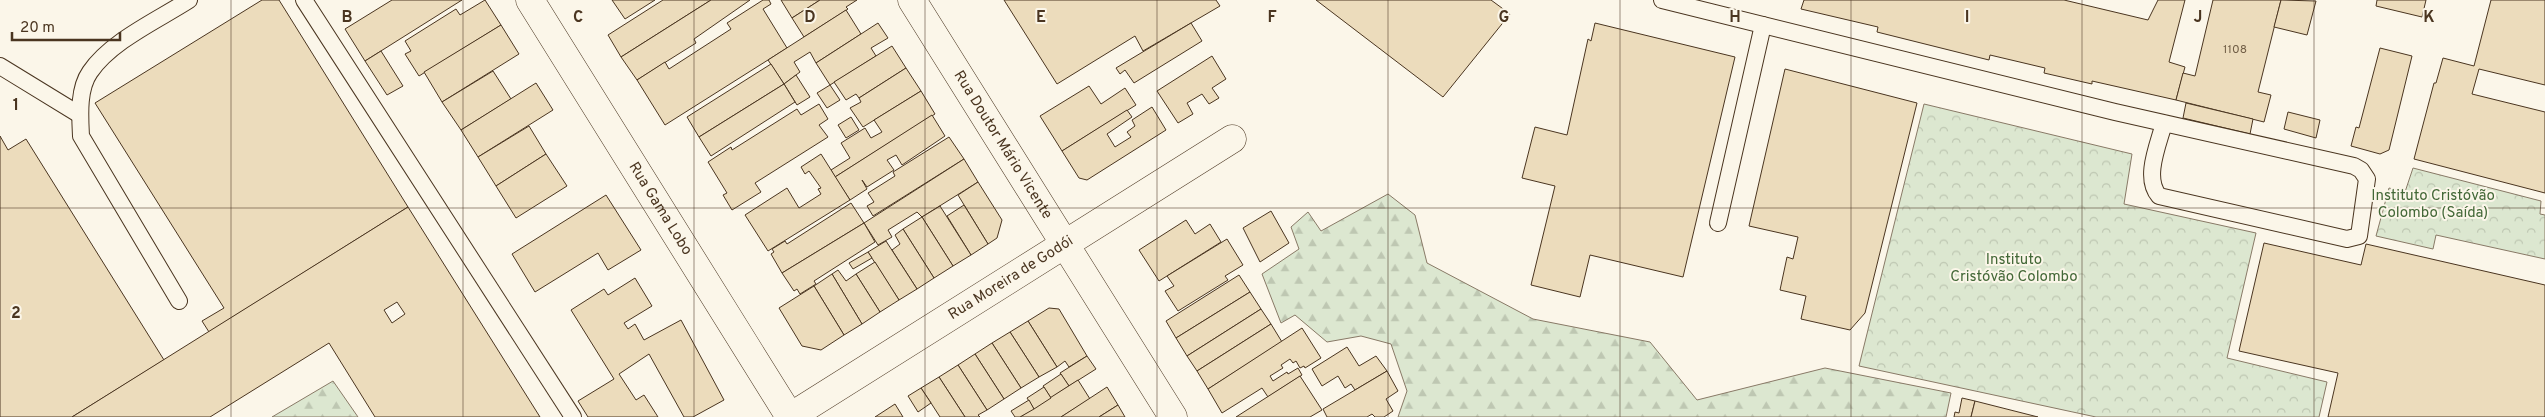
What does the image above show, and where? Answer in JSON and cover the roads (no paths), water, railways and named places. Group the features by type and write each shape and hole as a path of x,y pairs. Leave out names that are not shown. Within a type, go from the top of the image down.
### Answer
{"street":[{"name":"Rua Gama Lobo","path":"530,0 790,417"},
{"name":"Rua Doutor Mário Vicente","path":"912,0 1173,417"},
{"name":"Rua Moreira de Godói","path":"790,417 1232,139"}],"lane":[{"path":"179,301 81,136 80,115 82,93 89,73 111,49 190,0"},
{"path":"304,0 573,417"},
{"path":"1662,0 2164,123 2354,166 2361,170 2367,179 2359,236 2347,239 2159,196 2153,186 2152,176 2164,123"},
{"path":"1718,223 1763,25"},
{"path":"0,66 80,115"}],"park label":[{"name":"Instituto Cristóvão Colombo (Saída)","path":"2433,204"},
{"name":"Instituto Cristóvão Colombo","path":"2014,268"}]}
